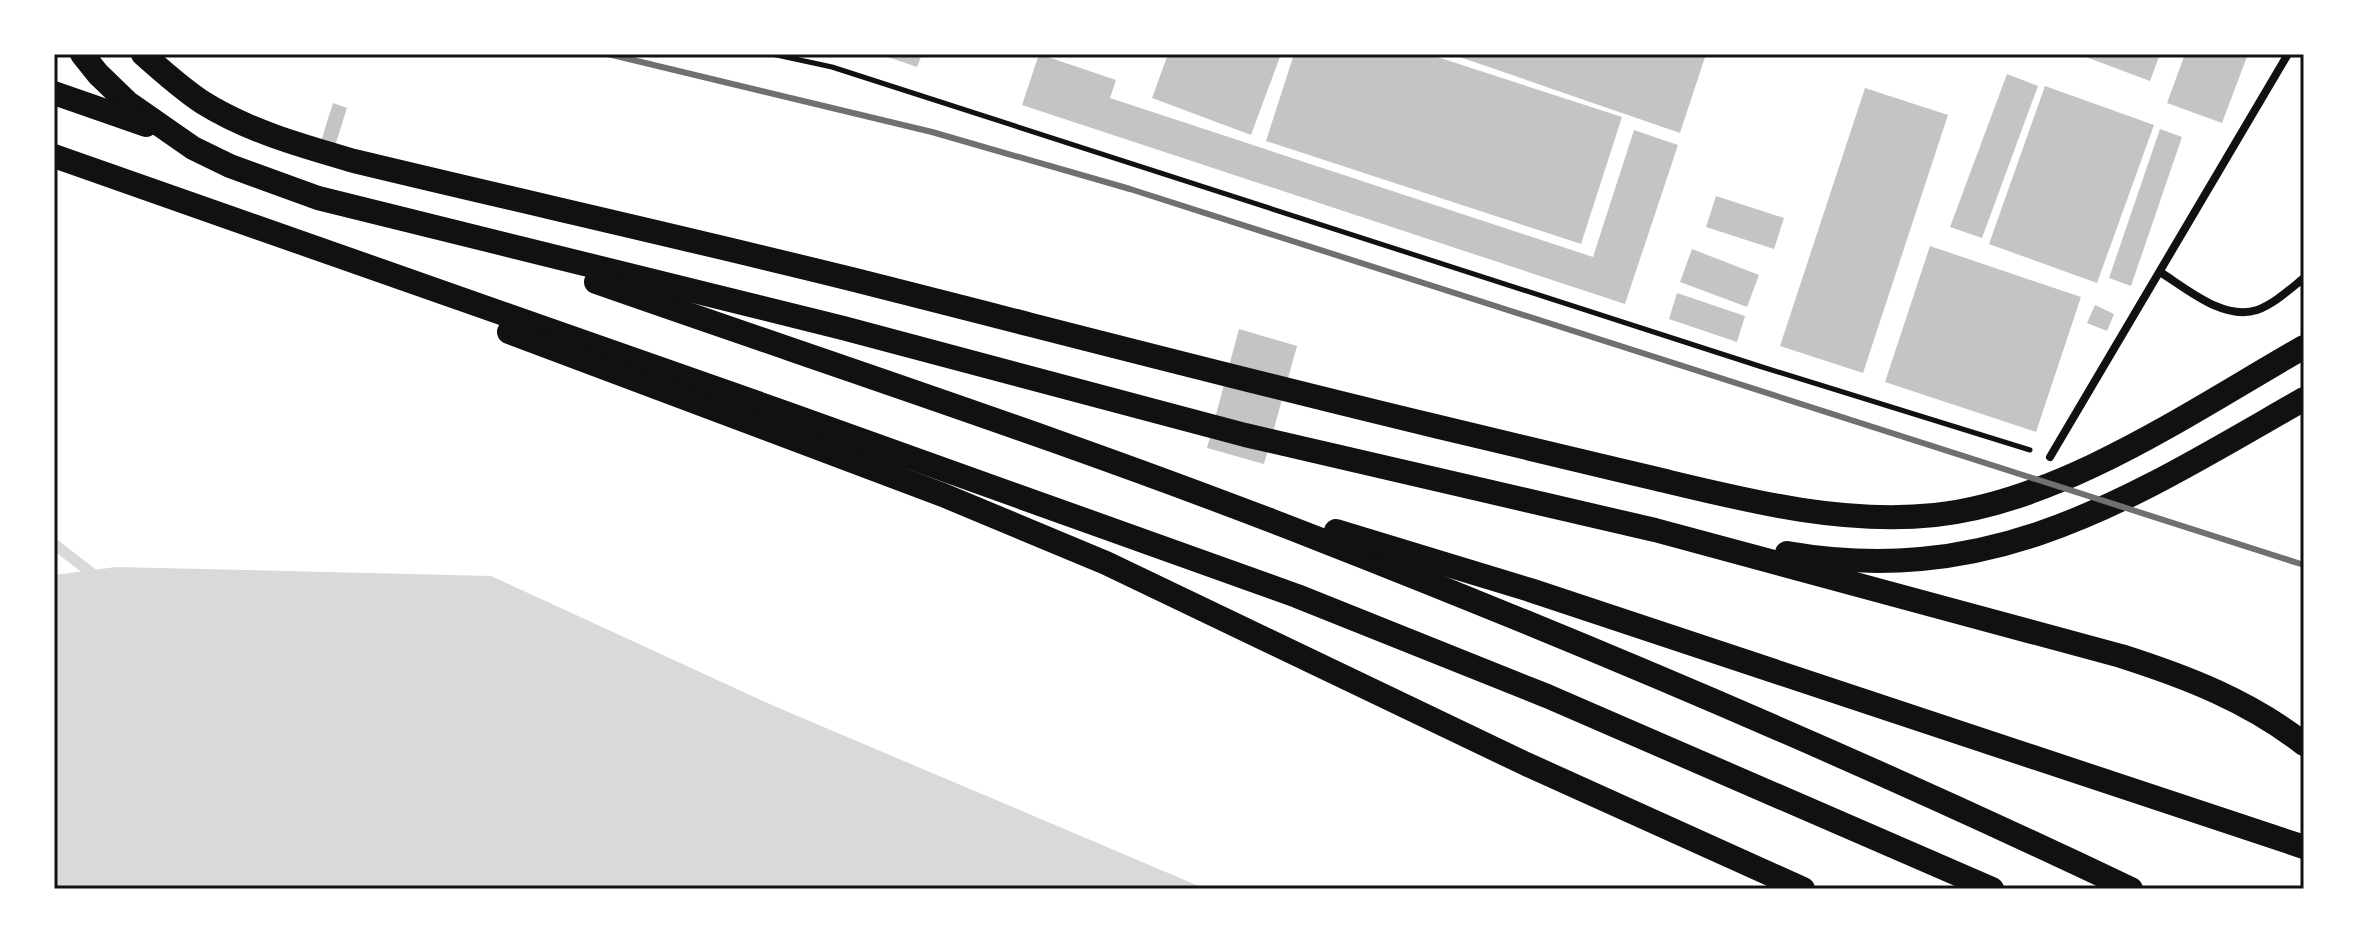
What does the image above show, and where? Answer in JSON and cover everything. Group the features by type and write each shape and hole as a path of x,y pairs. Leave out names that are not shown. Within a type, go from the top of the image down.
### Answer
{"highway":[{"path":"82,54 127,102 193,148 230,166 318,198 843,328 1245,435 1655,530 2173,672 2275,721 2304,744"},
{"path":"143,54 201,102 246,125 298,145 354,161 849,279 1257,384 1767,504 1824,513 1881,517 1934,515 1981,508 2035,491 2126,448 2304,347"},
{"path":"54,93 1112,462 1313,537 1570,640 1826,748 2131,889"},
{"path":"54,156 1297,596 1547,696 1992,889"},
{"path":"270,231 444,308 943,495 1106,563 1526,764 1803,889"},
{"path":"1655,530 1815,558 1861,561 1914,561 1981,551 2034,537 2137,494 2304,399"},
{"path":"1112,462 1530,590 2304,847"}],"street":[{"path":"2050,457 2288,54"},
{"path":"2160,272 2207,302 2235,312 2256,310 2304,278"}],"path":[{"path":"772,54 832,67 2050,457"}],"shaded area":[{"path":"116,567 491,576 774,706 1206,889 54,889 54,575"}],"building":[{"path":"879,54 922,54 917,67"},
{"path":"1039,54 1116,80 1110,98 1593,257 1634,130 1678,145 1625,304 1022,105"},
{"path":"1168,54 1281,54 1251,135 1152,98"},
{"path":"1294,54 1428,54 1622,117 1581,244 1266,141"},
{"path":"1451,54 1706,54 1680,133"},
{"path":"2078,54 2160,54 2150,81"},
{"path":"2185,54 2248,54 2222,123 2167,103"},
{"path":"2007,74 2038,86 1982,238 1950,227"},
{"path":"2045,86 2154,125 2097,283 1989,244"},
{"path":"1865,88 1948,115 1863,373 1780,346"},
{"path":"333,103 347,108 333,152 319,148"},
{"path":"2160,129 2182,137 2131,286 2109,278"},
{"path":"1716,196 1784,218 1774,249 1706,227"},
{"path":"1930,246 2081,297 2036,432 1885,382"},
{"path":"1692,249 1759,275 1747,307 1680,282"},
{"path":"1677,293 1745,316 1737,342 1669,319"},
{"path":"2095,305 2114,314 2107,331 2087,323"},
{"path":"1239,329 1297,346 1264,464 1207,448"}],"waterway":[{"path":"54,544 98,578"}],"railway":[{"path":"608,54 932,132 1130,189 2304,565"}]}
